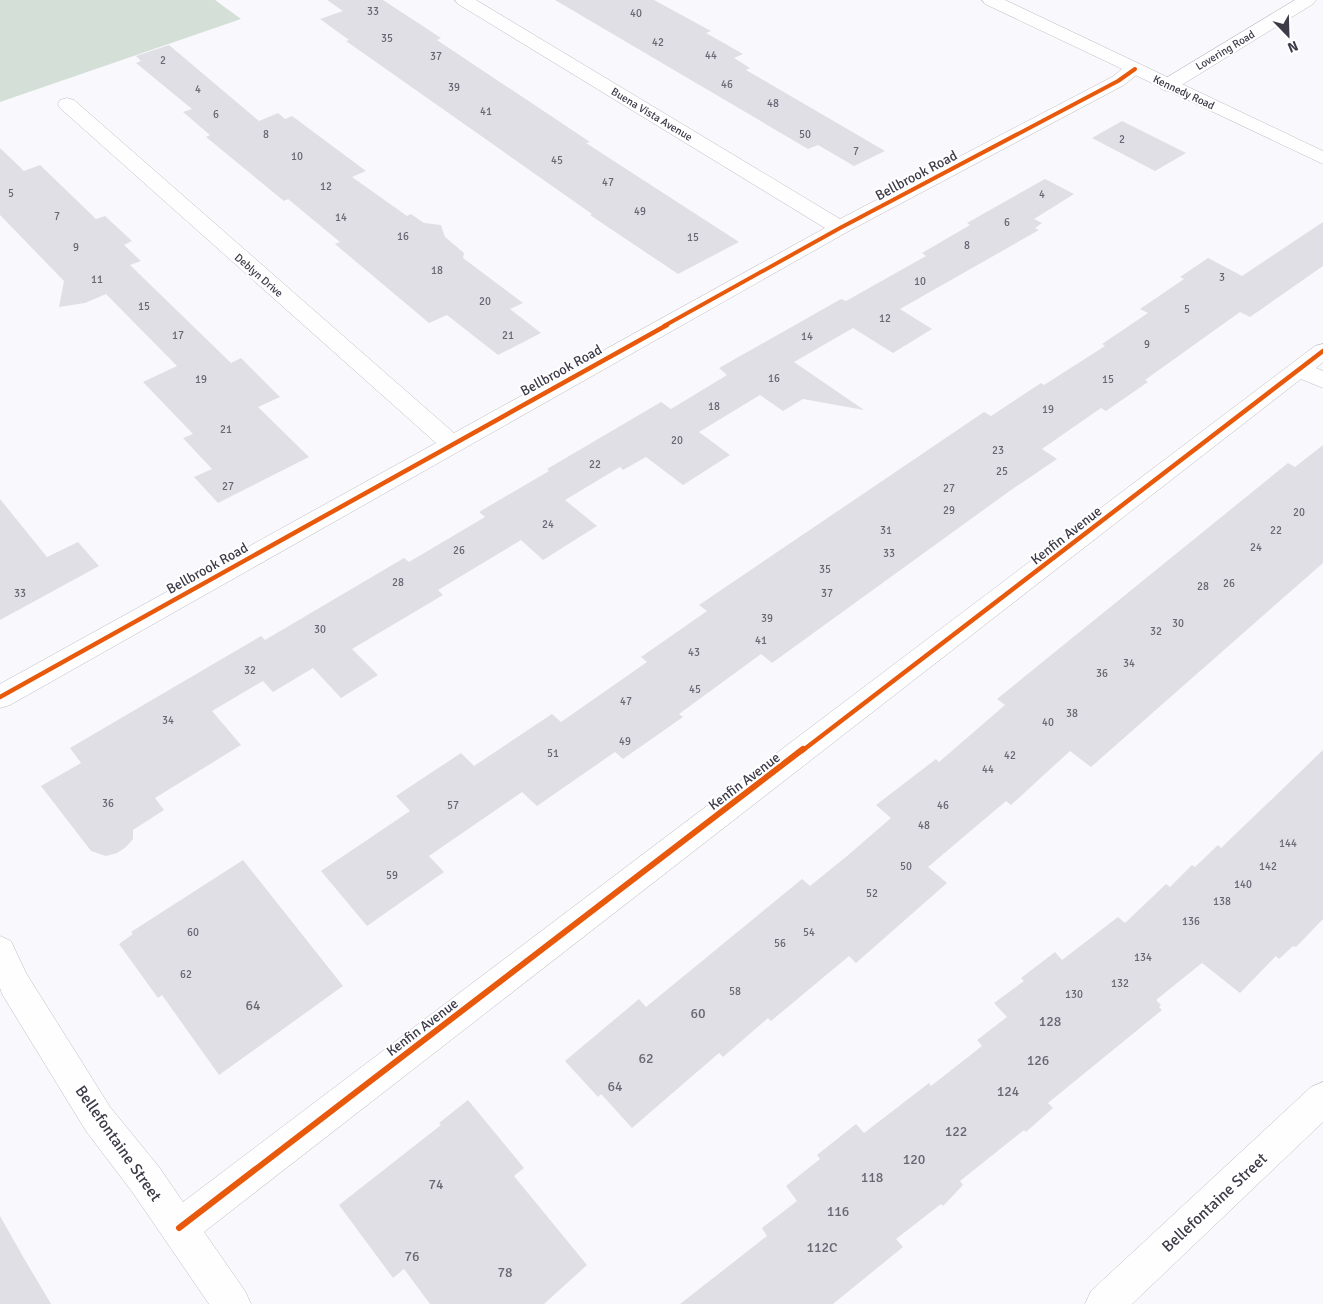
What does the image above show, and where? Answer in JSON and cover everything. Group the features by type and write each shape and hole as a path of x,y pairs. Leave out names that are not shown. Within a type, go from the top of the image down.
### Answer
{"street":[{"name":"Buena Vista Avenue","path":"464,0 840,228"},
{"name":"Kennedy Road","path":"991,0 1323,158"},
{"name":"Lovering Road","path":"1168,85 1307,0"},
{"name":"Bellbrook Road","path":"0,697 840,228 1118,81 1135,69"},
{"name":"Deblyn Drive","path":"67,104 452,444"},
{"name":"Kenfin Avenue","path":"179,1228 1315,367"},
{"name":"Bellefontaine Street","path":"0,951 14,983 98,1119 146,1180 232,1304"},
{"name":"Bellefontaine Street","path":"1104,1304 1323,1099"}],"shaded area":[{"path":"0,0 215,0 241,19 0,102"}],"building":[{"path":"327,0 383,0 441,38 437,40 590,142 586,143 739,242 678,274 590,215 592,214 346,41 349,40 320,19 343,11"},
{"path":"555,0 654,0 711,31 706,33 743,54 734,58 750,68 746,70 885,151 854,166 818,145 808,149"},
{"path":"169,45 259,121 278,113 285,119 292,116 366,171 352,177 407,216 411,214 424,223 441,225 445,237 464,253 463,258 523,303 510,309 541,333 498,355 447,315 429,323 335,244 340,242 288,199 284,201 206,137 210,135 183,112 192,109 136,63 141,61 136,56"},
{"path":"1122,121 1186,153 1155,171 1092,138"},
{"path":"0,148 24,171 40,165 96,219 105,216 132,241 124,245 141,261 130,265 231,363 241,358 280,397 258,407 309,457 218,503 194,477 212,469 183,438 193,434 143,382 177,366 106,294 85,303 59,307 64,281 0,215"},
{"path":"1045,179 1074,194 1034,219 1042,223 1035,228 1039,230 900,309 932,329 893,353 853,328 794,362 864,410 803,399 783,411 760,395 699,432 730,455 683,485 646,457 623,470 620,467 565,500 597,526 543,560 521,540 438,590 443,595 352,649 378,675 341,698 313,668 273,692 263,681 212,711 241,745 155,798 164,810 133,830 133,839 117,853 106,856 91,851 41,786 81,763 70,748 261,636 265,640 404,558 409,562 485,517 479,512 549,471 547,469 661,402 671,409 727,375 719,368 841,299 846,301 926,256 922,253 970,225 967,223"},
{"path":"1323,222 1323,266 1250,317 1240,312 1145,380 1148,382 1106,411 1101,408 1042,449 1057,459 1011,490 772,663 761,654 679,714 683,717 623,759 615,752 537,806 522,792 429,856 444,872 367,926 321,871 410,811 396,796 461,753 474,766 552,714 561,722 647,662 641,657 707,611 699,605 984,412 991,416 1041,383 1044,385 1105,346 1102,344 1148,313 1140,309 1184,279 1180,277 1208,258 1242,276"},
{"path":"1323,445 1323,563 1091,767 1070,751 1011,805 1006,801 928,867 947,883 856,963 849,956 771,1021 768,1018 723,1057 719,1053 632,1128 601,1094 598,1097 565,1061 639,999 646,1007 802,879 810,886 847,856 891,818 876,805 936,759 939,762 1005,705 997,699 1288,463 1295,467"},
{"path":"0,499 47,557 78,542 99,566 0,620"},
{"path":"1323,750 1323,919 1296,947 1293,946 1279,959 1276,956 1240,993 1202,963 1156,1000 1161,1005 1159,1007 1162,1010 1048,1103 1053,1108 1026,1132 1024,1130 960,1181 963,1185 943,1206 941,1204 896,1239 903,1247 833,1304 680,1304 767,1236 762,1228 797,1201 786,1186 820,1159 817,1155 856,1124 864,1133 929,1083 931,1086 982,1046 977,1040 1007,1017 994,1003 1024,981 1021,978 1055,952 1062,960 1118,917 1125,923 1166,884 1170,887 1192,865 1195,867 1218,845 1221,848"},
{"path":"243,860 343,986 219,1075 162,995 158,998 119,944 133,934 131,932"},
{"path":"468,1100 524,1168 514,1176 587,1265 544,1304 430,1304 404,1269 393,1278 339,1205 441,1125 439,1123"},
{"path":"0,1216 22,1255 51,1304 0,1304"}],"cycle path":[{"path":"0,697 840,228 1118,81 1135,69"},
{"path":"179,1228 1323,351"}]}
